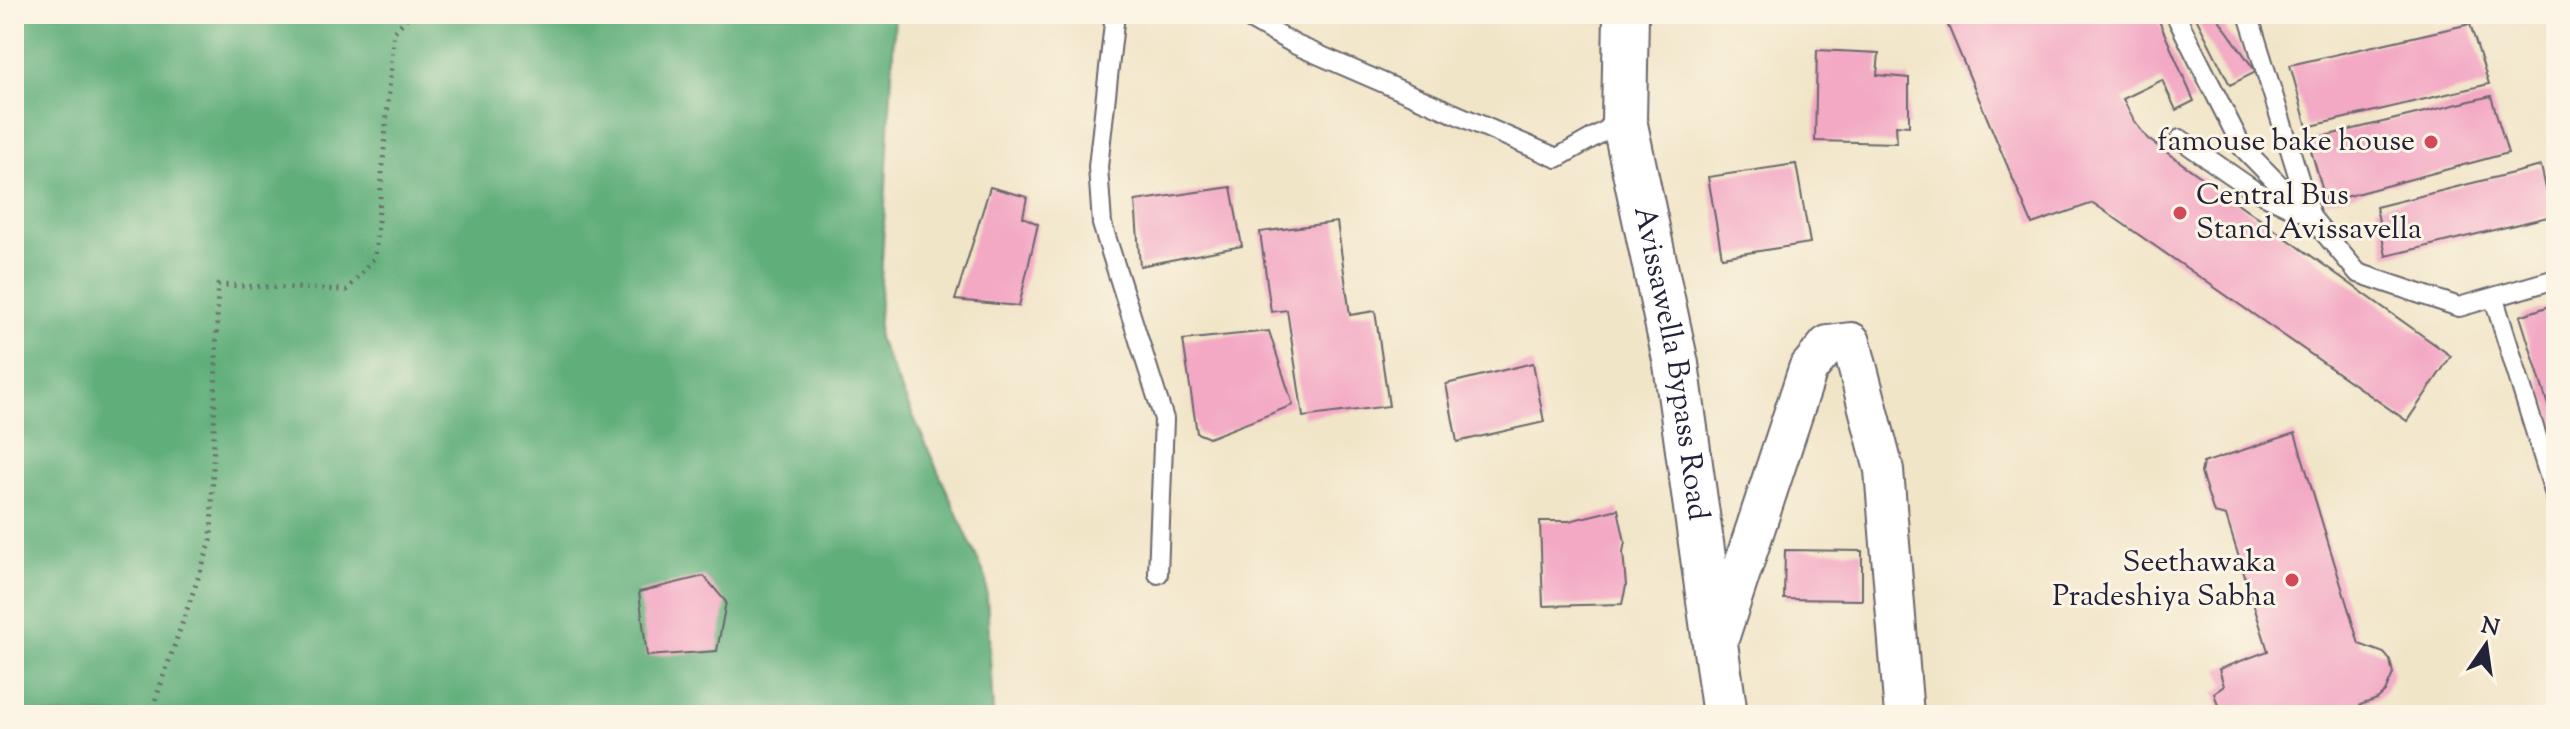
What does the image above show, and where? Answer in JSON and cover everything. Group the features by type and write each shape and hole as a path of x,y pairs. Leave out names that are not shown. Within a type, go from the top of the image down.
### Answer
{"main road":[{"name":"Avissawella Bypass Road","path":"1626,14 1624,120 1676,364 1725,715"}],"street":[{"path":"1715,651 1808,369 1828,345 1851,342 1884,470 1904,715"}],"lane":[{"path":"1115,14 1098,167 1102,224 1164,419 1158,574"},
{"path":"1241,14 1296,45 1557,158 1624,120"},
{"path":"2175,14 2242,147 2311,217 2358,273 2459,307 2556,279"},
{"path":"2248,14 2311,217"},
{"path":"2180,139 2252,189 2311,217"},
{"path":"2494,299 2556,498"}],"path":[{"path":"150,715 211,541 218,285 347,290 375,257 394,32 410,14"}],"green space":[{"path":"14,14 895,14 878,338 986,578 993,715 14,715"}],"building":[{"name":"Central Bus Stand Avissavella","path":"1943,14 2156,14 2194,101 2176,110 2162,80 2123,99 2134,121 2148,139 2451,356 2407,421 2093,203 2032,224"},
{"path":"2194,14 2215,14 2256,72 2230,85"},
{"path":"2470,24 2489,84 2307,127 2290,65"},
{"path":"1817,50 1879,53 1877,75 1909,78 1909,126 1896,125 1897,143 1815,141"},
{"path":"2491,96 2508,153 2326,202 2308,140"},
{"path":"1796,164 1810,243 1722,257 1708,177"},
{"path":"2541,166 2552,216 2386,256 2376,207"},
{"path":"990,187 1027,197 1023,217 1038,224 1019,306 955,300"},
{"path":"1231,187 1242,246 1140,266 1135,201"},
{"path":"1337,222 1350,315 1375,311 1389,406 1303,417 1287,310 1271,312 1260,232"},
{"path":"2556,304 2556,428 2555,428 2520,316"},
{"path":"1269,331 1293,405 1209,438 1197,433 1183,340"},
{"path":"1533,363 1544,422 1457,442 1446,384"},
{"name":"Seethawaka Pradeshiya Sabha","path":"2295,433 2359,644 2384,653 2390,660 2393,674 2385,692 2377,699 2360,705 2364,715 2221,715 2214,693 2224,686 2219,669 2268,651 2226,516 2214,513 2201,473 2203,463"},
{"path":"1618,509 1625,542 1626,586 1622,604 1543,606 1540,521 1569,521"},
{"path":"1785,550 1862,551 1862,600 1784,599"},
{"path":"704,576 726,602 717,651 647,656 639,592"}],"place":[{"name":"famouse bake house","path":"2431,142"},
{"name":"Central Bus Stand Avissavella","path":"2180,213"},
{"name":"Seethawaka Pradeshiya Sabha","path":"2292,580"}]}
